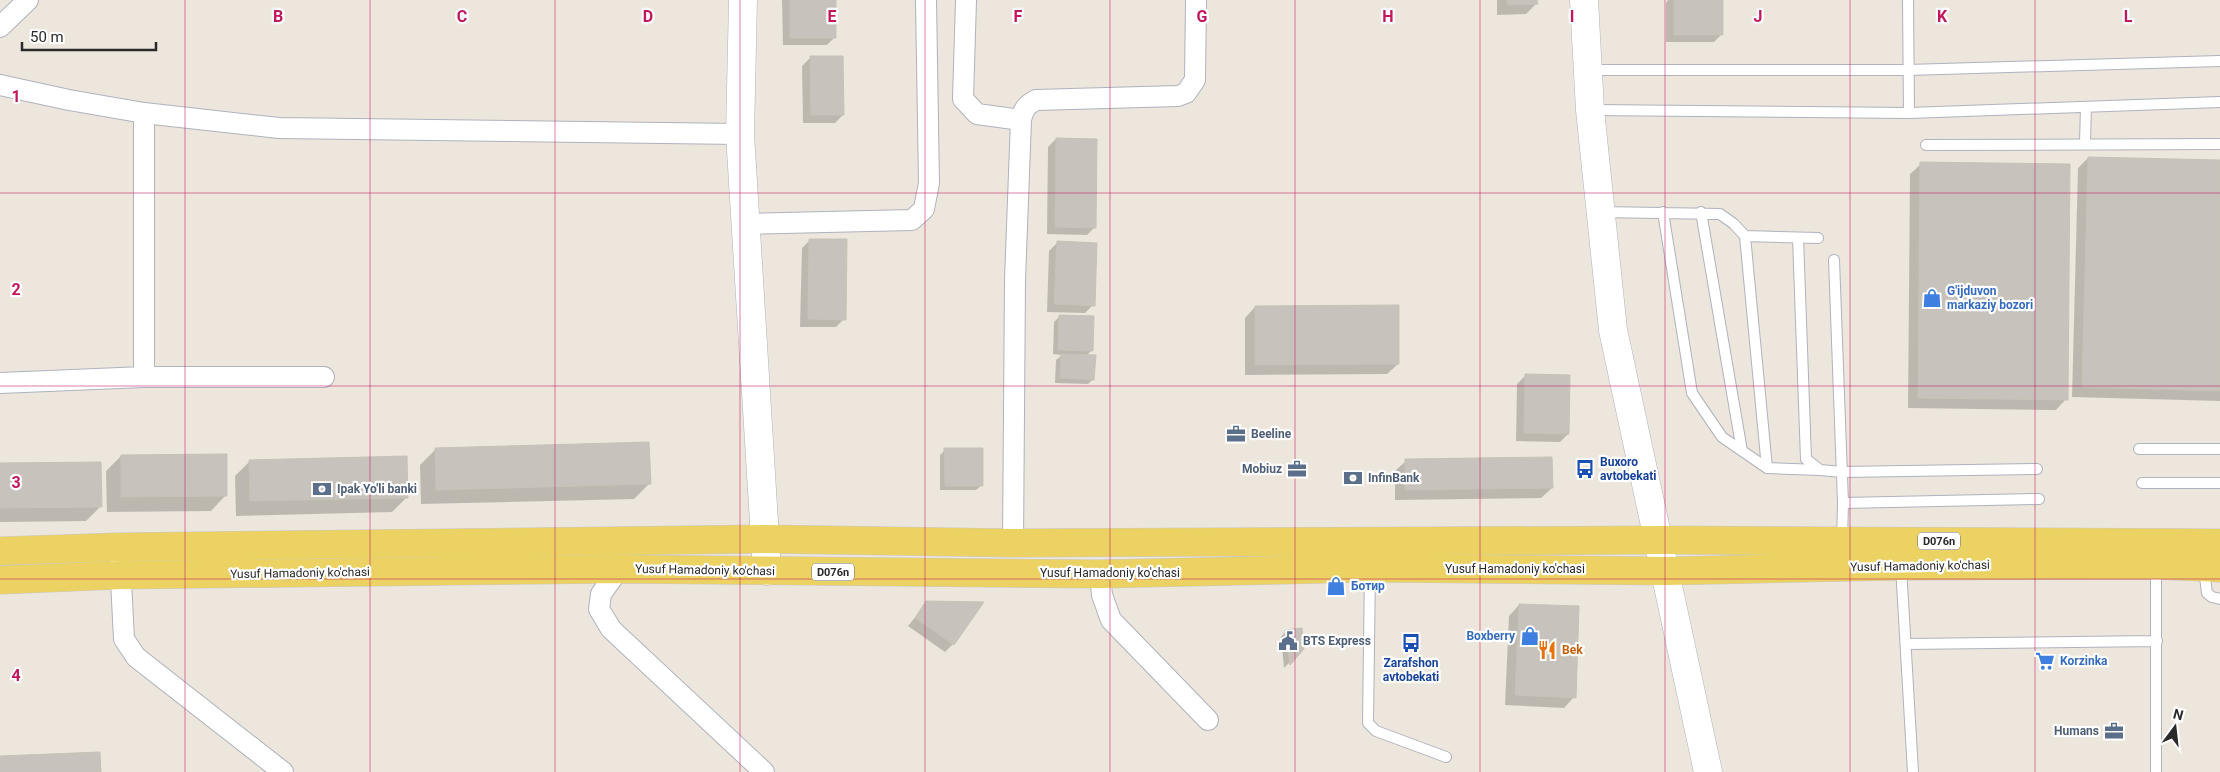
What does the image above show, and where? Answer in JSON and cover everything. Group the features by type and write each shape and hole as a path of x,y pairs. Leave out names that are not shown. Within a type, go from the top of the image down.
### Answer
{"main road":[{"path":"743,0 740,134 768,571"},
{"path":"1584,0 1590,110 1613,330 1708,772"},
{"name":"Yusuf Hamadoniy ko'chasi","path":"0,551 118,547 765,540 1013,543 1842,540 2220,543"},
{"name":"Yusuf Hamadoniy ko'chasi","path":"0,580 121,575 619,569 1100,574 1370,568 1666,571 1901,566 2156,565 2212,568"}],"street":[{"path":"0,26 28,0"},
{"path":"745,224 912,220 924,209 929,183 926,0"},
{"path":"966,0 963,99 977,114 1021,120"},
{"path":"1013,543 1015,280 1021,120 1026,106 1036,100 1178,96 1186,94 1195,80 1196,0"},
{"path":"0,85 144,113 279,128 740,134"},
{"path":"144,113 144,377"},
{"path":"0,384 144,377 324,377"},
{"path":"118,547 124,639 129,648 136,657 283,772"},
{"path":"619,569 601,594 599,609 611,629 764,772"},
{"path":"1100,574 1102,595 1111,620 1208,720"}],"lane":[{"path":"1908,0 1909,113"},
{"path":"1588,70 1908,70 2220,61"},
{"path":"1590,110 1909,113 2220,102"},
{"path":"2085,143 2086,107"},
{"path":"1926,146 2085,143 2220,144"},
{"path":"1600,212 1701,212 1720,214 1734,224 1745,236 1767,468"},
{"path":"1662,212 1692,393 1722,437 1742,451 1767,468 1842,472 2038,469"},
{"path":"1701,212 1742,451"},
{"path":"1745,236 1818,238"},
{"path":"1798,238 1806,459 1820,470"},
{"path":"1834,260 1843,503 1842,540"},
{"path":"2138,449 2220,449"},
{"path":"2142,483 2220,483"},
{"path":"1843,503 2039,499"},
{"path":"2156,565 2156,772"},
{"path":"1901,566 1912,772"},
{"path":"1370,568 1368,723 1376,731 1446,757"},
{"path":"2212,568 2207,593 2212,598 2220,599"},
{"path":"1906,644 2156,641"}],"building":[{"path":"790,0 836,0 836,38 790,38"},
{"path":"1507,0 1537,0 1538,4 1508,5"},
{"path":"1674,0 1723,0 1723,35 1674,35"},
{"path":"810,56 843,56 844,115 811,115"},
{"path":"1056,138 1097,139 1096,228 1055,227"},
{"path":"2088,157 2220,160 2220,391 2082,387"},
{"path":"1920,162 2070,164 2068,400 1918,398"},
{"path":"809,239 847,239 846,320 808,319"},
{"path":"1057,241 1097,243 1095,306 1054,304"},
{"path":"1399,305 1399,364 1255,365 1255,306"},
{"path":"1059,315 1094,316 1093,351 1058,350"},
{"path":"1061,354 1096,355 1094,380 1060,378"},
{"path":"1525,374 1570,375 1569,434 1524,433"},
{"path":"649,442 651,484 436,490 435,448"},
{"path":"944,448 983,448 983,486 945,486"},
{"path":"227,454 227,496 121,497 121,455"},
{"path":"407,456 408,498 250,501 249,460"},
{"path":"1552,457 1553,488 1405,490 1405,459"},
{"path":"101,462 102,507 0,508 0,463"},
{"path":"926,601 984,602 954,645 915,618"},
{"name":"Bek","path":"1519,604 1579,606 1576,698 1515,695"},
{"path":"1302,628 1304,649 1290,665 1285,630"},
{"path":"100,752 101,772 0,772 0,756"}],"place":[{"name":"G'ijduvon markaziy bozori","path":"1932,298"},
{"name":"Beeline","path":"1236,434"},
{"name":"Mobiuz","path":"1297,469"},
{"name":"Buxoro avtobekati","path":"1585,469"},
{"name":"InfinBank","path":"1353,478"},
{"name":"Ipak Yo'li banki","path":"322,489"},
{"name":"Ботир","path":"1336,586"},
{"name":"Boxberry","path":"1530,636"},
{"name":"BTS Express","path":"1288,641"},
{"name":"Zarafshon avtobekati","path":"1411,643"},
{"name":"Bek","path":"1547,650"},
{"name":"Korzinka","path":"2045,661"},
{"name":"Humans","path":"2114,731"}]}
